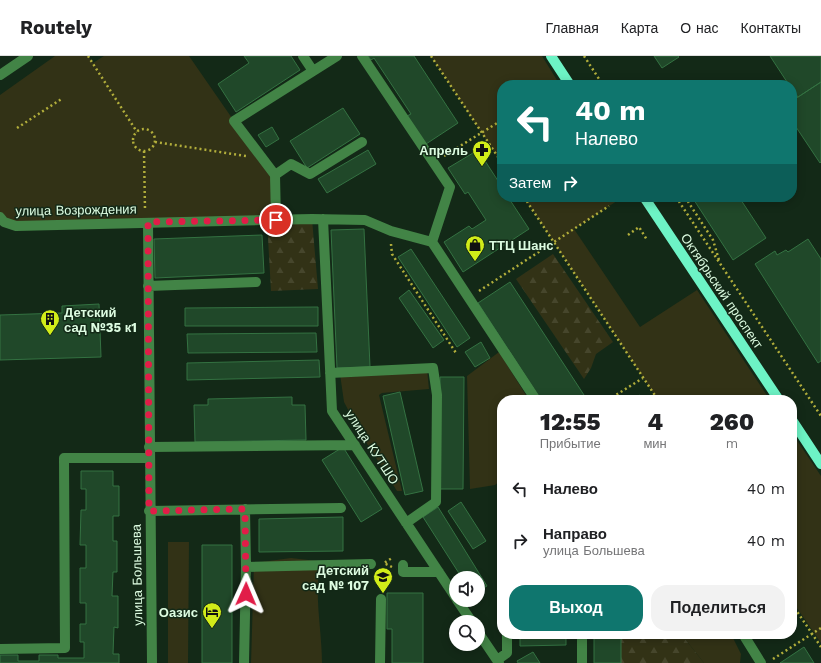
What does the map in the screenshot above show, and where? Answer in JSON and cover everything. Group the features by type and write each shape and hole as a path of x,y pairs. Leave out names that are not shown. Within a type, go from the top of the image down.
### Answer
{"main road":[{"path":"551,56 567,80"},
{"name":"Октябрьский проспект","path":"647,202 776,395"},
{"path":"797,428 821,464"}],"street":[{"path":"0,75 28,56"},
{"path":"303,56 313,71"},
{"path":"276,220 275,175 234,121 337,56"},
{"path":"362,56 450,187 432,242 533,395"},
{"path":"275,175 291,164 310,174 362,142"},
{"name":"улица Возрождения","path":"0,217 4,222 16,226 147,222 323,219 365,220 391,231 432,242"},
{"name":"улица КУТШО","path":"323,219 332,411 449,587"},
{"name":"улица Большева","path":"147,222 149,511 152,663"},
{"path":"148,286 256,282"},
{"path":"330,373 433,368 437,395 436,502 406,523"},
{"path":"149,447 355,445"},
{"path":"0,649 65,648 64,458 149,458"},
{"path":"149,511 342,508"},
{"path":"244,663 246,567 245,509"},
{"path":"246,567 371,564"},
{"path":"403,565 403,572 439,572"},
{"path":"380,663 381,599"},
{"path":"485,642 498,662 507,653 507,639"},
{"path":"582,639 582,663"},
{"path":"746,639 761,663"}],"path":[{"path":"88,56 137,132"},
{"path":"431,56 497,156"},
{"path":"584,56 600,80"},
{"path":"17,128 63,98"},
{"path":"434,163 497,123"},
{"path":"143,129 150,130 154,135 155,142 153,148 144,151 138,149 134,144 134,137 137,132 143,129"},
{"path":"155,142 263,159"},
{"path":"144,151 147,222"},
{"path":"527,202 655,395"},
{"path":"679,202 821,416"},
{"path":"688,202 713,240 719,262"},
{"path":"468,298 609,206"},
{"path":"628,235 639,227 647,240"},
{"path":"391,231 392,254 456,353"},
{"path":"616,395 643,378"},
{"path":"797,612 821,647"},
{"path":"767,663 821,628"}],"green space":[{"path":"55,56 88,56 93,63 104,56 189,56 234,121 275,175 276,220 16,226 0,217 0,95"},
{"path":"431,56 542,56 557,80 497,80 497,156"},
{"path":"527,202 615,202 574,229 640,327 697,290 767,395 655,395"},
{"path":"312,219 318,289 271,291 267,220"},
{"path":"553,254 613,342 596,354 591,368 584,379 516,279"},
{"path":"499,352 526,395 497,395 497,483 495,485 470,489 467,376"},
{"path":"427,369 429,389 382,393 379,395 402,491 397,491 361,434 344,402 340,374"},
{"path":"797,440 821,476 821,643 797,608"},
{"path":"168,542 189,542 188,663 168,663"},
{"path":"291,558 317,561 320,565 318,577 318,601 322,663 251,663 254,563"},
{"path":"620,639 685,639 704,663 620,663"},
{"path":"685,639 734,639 741,654 740,663 704,663"}],"building":[{"path":"244,56 291,56 300,70 236,112 218,84 249,63"},
{"path":"368,56 414,56 458,123 426,144 407,116 411,114 374,58 371,60"},
{"path":"654,56 678,56 679,57 662,68"},
{"path":"770,56 821,56 821,82 798,97 797,80 786,80"},
{"path":"821,82 820,163 797,128 797,98"},
{"path":"343,108 360,134 307,168 290,141"},
{"path":"272,127 279,139 266,147 258,135"},
{"path":"368,150 376,164 327,193 318,179"},
{"path":"478,150 497,179 497,202 511,202 529,229 463,272 444,242 469,226 472,229 486,220 468,192 465,194 448,168"},
{"path":"695,202 742,202 766,238 733,260"},
{"path":"364,229 370,367 337,368 331,230"},
{"path":"262,235 264,273 155,278 154,239"},
{"path":"808,239 821,259 821,361 818,363 755,264 775,251 777,255 786,250 788,252"},
{"path":"411,249 470,338 457,347 398,257"},
{"path":"510,282 584,395 538,395 478,303"},
{"path":"409,290 444,340 433,348 399,298"},
{"name":"Детский сад №35 к1","path":"99,304 101,357 0,360 0,315 62,313 62,306"},
{"path":"318,307 318,326 185,326 185,308"},
{"path":"316,333 317,352 188,353 187,334"},
{"path":"481,342 490,358 475,367 465,352"},
{"path":"319,360 320,377 187,380 187,363"},
{"path":"440,377 464,377 463,489 439,489"},
{"path":"400,392 423,491 405,495 383,396"},
{"path":"292,397 292,405 305,405 306,440 195,442 194,405 208,405 208,399"},
{"path":"343,447 382,509 361,522 322,460"},
{"path":"81,471 113,471 113,486 119,486 119,516 113,516 113,541 117,541 117,572 113,572 112,596 118,596 118,628 114,627 113,654 119,654 119,663 0,663 0,655 18,655 18,661 39,661 39,655 58,655 58,658 84,658 84,642 80,642 80,624 86,624 86,603 80,603 80,568 86,568 86,545 80,545 81,510 86,510 86,489 81,489"},
{"path":"461,502 486,541 473,549 448,511"},
{"path":"438,507 478,571 458,571 423,517"},
{"path":"343,517 343,551 259,552 259,519"},
{"path":"202,545 232,545 232,663 202,663"},
{"name":"Детский сад № 107","path":"387,593 423,593 423,663 392,663 392,629 387,629"},
{"path":"520,639 566,639 566,645 520,646"},
{"path":"594,639 621,639 621,663 594,663"},
{"path":"804,647 814,663 780,663"},
{"path":"533,652 540,663 518,663 517,661"}],"place":[{"name":"Апрель","path":"482,167"},
{"name":"ТТЦ Шанс","path":"475,262"},
{"name":"Детский сад №35 к1","path":"50,336"},
{"name":"Детский сад № 107","path":"383,594"},
{"name":"Оазис","path":"212,629"}],"route":[{"path":"246,594 245,509 149,511 148,222 276,220"}]}
